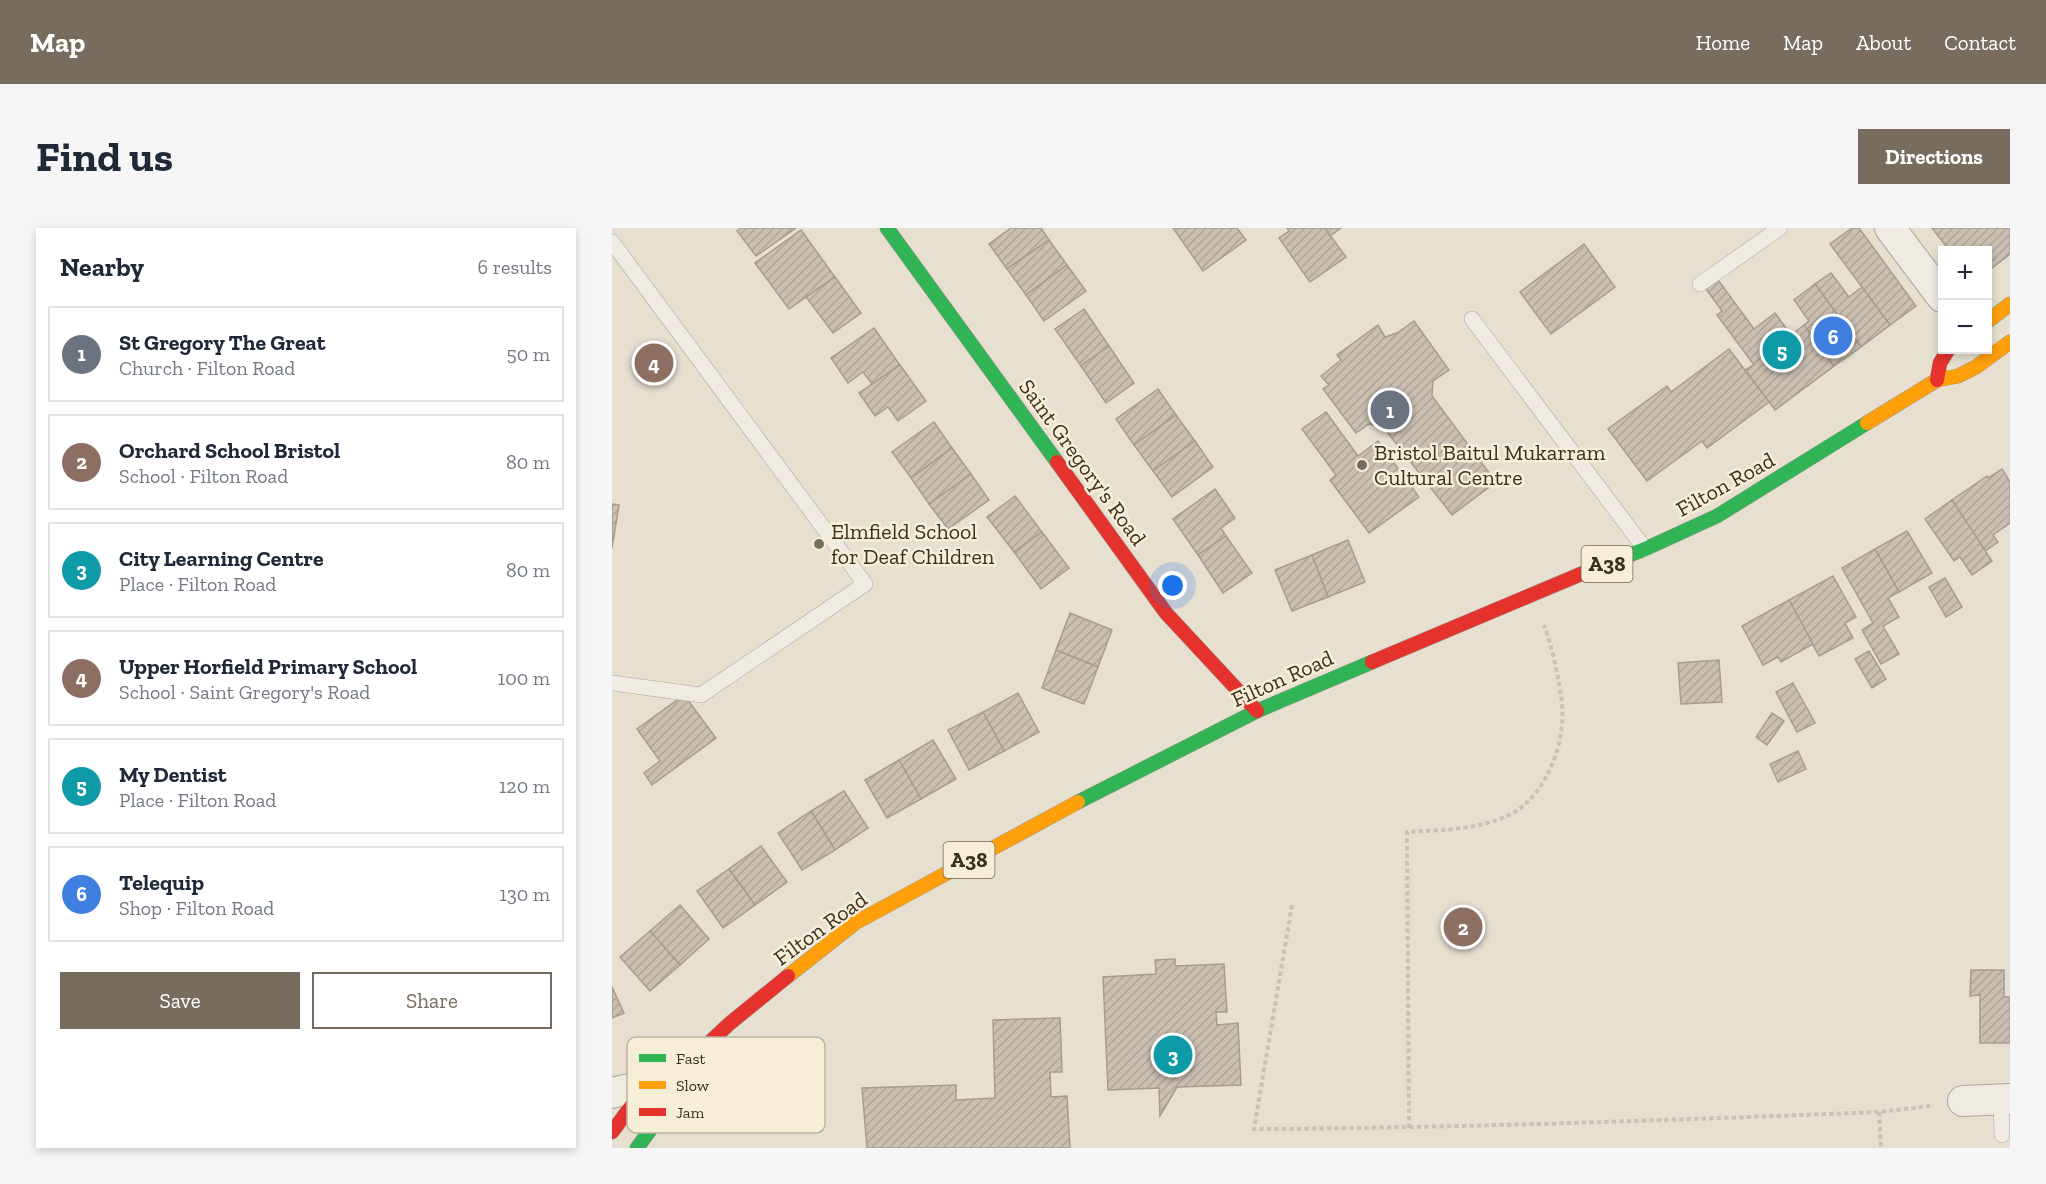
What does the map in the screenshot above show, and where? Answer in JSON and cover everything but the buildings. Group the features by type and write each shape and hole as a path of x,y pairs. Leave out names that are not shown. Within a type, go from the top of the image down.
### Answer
{"main road":[{"name":"Saint Gregory's Road","path":"887,228 1166,613 1257,711"},
{"path":"1992,318 2010,304"},
{"name":"Filton Road","path":"715,1037 855,923 1050,816 1257,711 1645,549 1718,516 1937,380 1953,379 1971,371 2010,342"},
{"path":"1937,380 1940,363 1946,354"},
{"path":"612,1132 627,1112"},
{"path":"637,1148 648,1133"}],"street":[{"path":"1890,228 1938,292"},
{"path":"612,1093 627,1090"},
{"path":"1963,1101 2005,1099"}],"lane":[{"path":"1700,284 1780,228"},
{"path":"612,242 865,584 701,695 612,683"},
{"path":"1472,319 1645,549"},
{"path":"2002,1135 2005,1099"}],"path":[{"path":"1409,1128 1407,832 1460,830 1482,825 1507,816 1524,805 1539,790 1553,762 1561,726 1562,706 1549,638"},
{"path":"1292,905 1254,1129 1564,1125 1879,1112 1963,1101"},
{"path":"1879,1112 1881,1148"}],"traffic: fast":[{"path":"887,228 1057,462"},
{"path":"1581,574 1645,549 1717,516 1867,423"},
{"path":"1078,802 1257,711 1372,662"},
{"path":"637,1148 648,1133"}],"traffic: slow":[{"path":"1992,318 2010,304"},
{"path":"1867,423 1937,380 1958,376 1976,367 2010,342"},
{"path":"788,976 855,923 1078,802"}],"traffic: jam":[{"path":"1937,380 1940,363 1946,354"},
{"path":"1057,462 1166,613 1257,711"},
{"path":"1372,662 1581,574"},
{"path":"715,1037 788,976"},
{"path":"612,1132 627,1112"}],"place":[{"name":"Telequip","path":"1833,336"},
{"name":"My Dentist","path":"1782,350"},
{"name":"Upper Horfield Primary School","path":"654,363"},
{"name":"St Gregory The Great","path":"1390,410"},
{"name":"Bristol Baitul Mukarram Cultural Centre","path":"1362,465"},
{"name":"Elmfield School for Deaf Children","path":"819,544"},
{"name":"Orchard School Bristol","path":"1463,927"},
{"name":"City Learning Centre","path":"1173,1055"}]}
